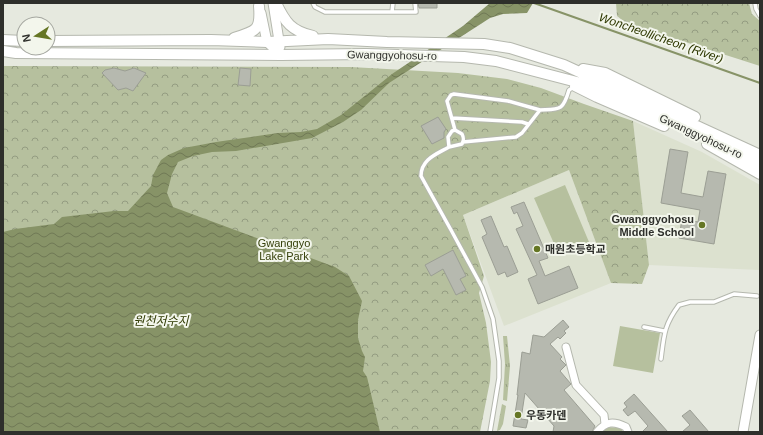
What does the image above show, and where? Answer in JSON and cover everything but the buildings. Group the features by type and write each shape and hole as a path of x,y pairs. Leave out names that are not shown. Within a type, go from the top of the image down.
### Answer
{"main road":[{"path":"276,3 290,27 302,34 328,39"},
{"path":"225,41 252,32 257,28 260,20 259,4"},
{"name":"Gwanggyohosu-ro","path":"56,41 211,40 267,42 279,40 328,39 484,44 510,48 564,65 724,137 760,155"},
{"path":"3,40 16,41"},
{"name":"Gwanggyohosu-ro","path":"3,51 24,53 281,55 366,54 464,57 496,61 600,88 732,149 760,164"},
{"path":"564,65 605,73 760,148"},
{"path":"559,78 597,97 705,143 760,174"}],"street":[{"path":"273,3 281,55"},
{"path":"259,4 267,42 281,55"},
{"path":"743,432 760,335"},
{"path":"566,347 576,385 604,415 605,424"},
{"path":"598,432 605,424 612,422 626,427 628,432"}],"lane":[{"path":"313,3 315,7 325,12 416,12 415,3"},
{"path":"392,3 392,12"},
{"path":"756,3 756,9 760,16"},
{"path":"463,142 464,137 462,134 455,130 447,102 448,98 454,94 508,101 540,110 552,110 562,107 565,104 569,90 576,87"},
{"path":"490,432 499,378 499,361 493,319 482,287 421,176 422,167 425,162 449,147 458,146 463,142 516,137 522,133 540,110"},
{"path":"452,118 522,122 528,124"},
{"path":"449,147 448,137 452,131 455,130"},
{"path":"660,359 664,331 670,317 679,305 690,302 714,302 734,294 757,296"},
{"path":"644,327 664,331"}],"shaded area":[{"name":"Gwanggyohosu Middle School","path":"633,121 702,152 760,185 759,270 649,265"},
{"name":"매원초등학교","path":"569,170 611,283 504,326 463,215"}],"green space":[{"path":"616,3 749,3 752,14 760,21 760,66 626,23 617,16"},
{"name":"Gwanggyo Lake Park","path":"3,66 351,67 458,73 507,79 541,88 633,121 649,265 642,284 611,283 569,170 463,215 484,276 479,293 486,323 491,362 490,381 480,432 3,432"},
{"path":"565,185 589,242 559,255 534,198"},
{"path":"620,326 660,333 653,373 613,366"},
{"path":"503,336 507,336 510,366 507,401 503,400 505,364"},
{"path":"502,404 506,406 503,424 500,430 497,431"},
{"path":"606,427 621,428 623,432 602,432"}],"water":[{"name":"원천저수지","path":"490,3 533,3 527,13 503,14 490,18 389,83 361,110 343,122 312,138 236,151 212,152 193,156 178,162 172,174 167,193 173,207 335,267 349,276 362,301 358,320 358,338 365,357 363,371 367,377 380,432 3,432 3,232 54,224 62,217 114,211 128,211 151,186 153,175 161,160 184,148 278,133 301,132 317,129 341,115 392,74 463,26"}],"waterway":[{"name":"Woncheollicheon (River)","path":"534,3 760,83"}],"place":[{"name":"Gwanggyohosu Middle School","path":"702,225"},
{"name":"매원초등학교","path":"537,249"},
{"name":"우동카덴","path":"518,415"}]}
